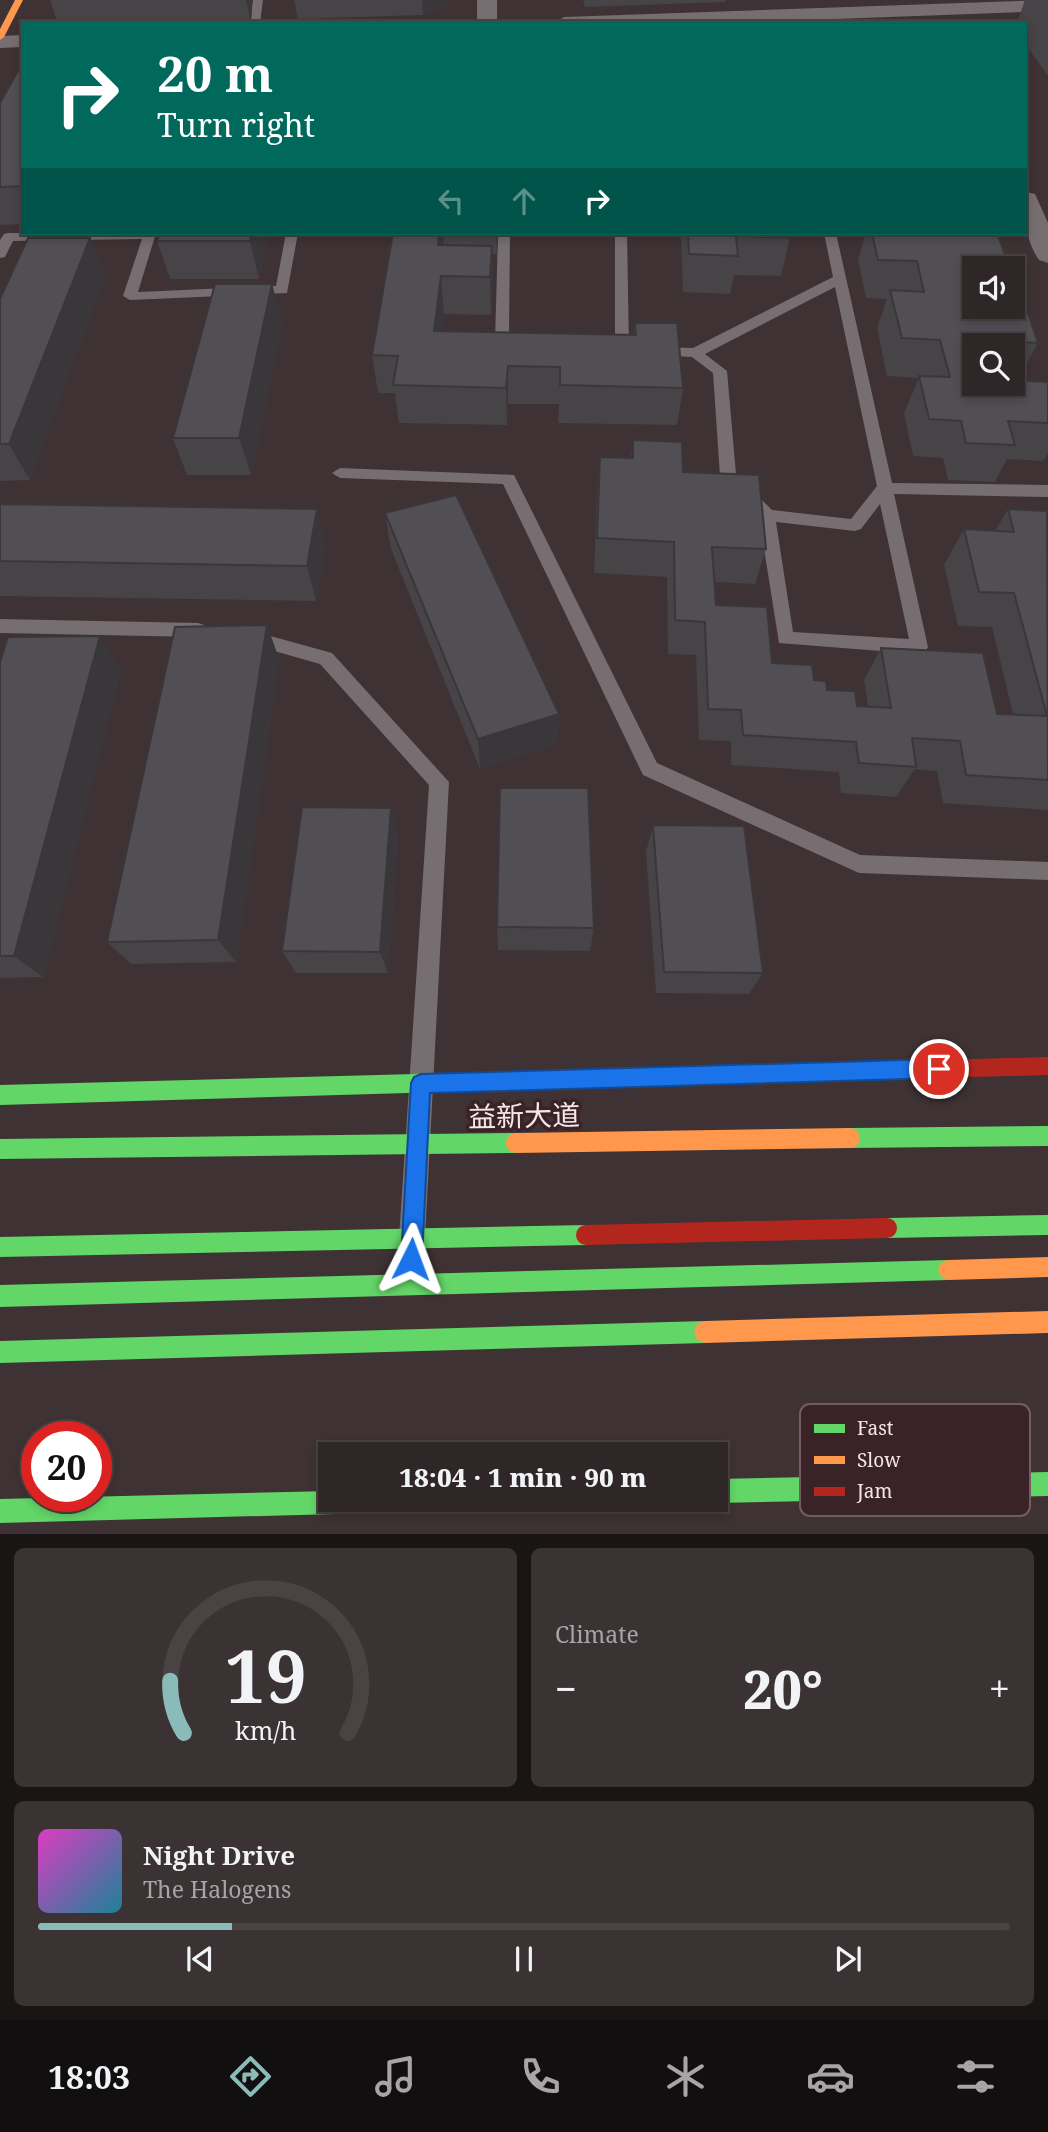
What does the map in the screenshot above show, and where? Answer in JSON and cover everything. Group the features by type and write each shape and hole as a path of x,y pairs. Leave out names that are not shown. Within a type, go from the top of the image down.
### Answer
{"main road":[{"path":"0,39 19,0"},
{"path":"0,1095 1048,1066"},
{"name":"益新大道","path":"0,1149 1048,1136"},
{"path":"0,1247 1048,1225"},
{"path":"0,1296 1048,1267"},
{"path":"0,1352 1048,1322"},
{"path":"1030,1484 1048,1484"},
{"path":"728,1491 800,1489"},
{"path":"0,1511 318,1502"}],"street":[{"path":"487,0 487,21"},
{"path":"628,21 950,11 1048,5"},
{"path":"0,39 21,41"},
{"path":"1027,202 1048,255"}],"lane":[{"path":"255,21 258,0"},
{"path":"0,254 8,237 103,235"},
{"path":"150,235 130,296 282,289 292,235"},
{"path":"504,235 502,342 529,344"},
{"path":"621,235 616,349 695,353 840,279"},
{"path":"695,353 720,371 728,476 767,515 785,639 919,647 830,235"},
{"path":"340,473 508,479 650,769 859,864 1048,871"},
{"path":"884,488 1048,491"},
{"path":"767,515 855,525 884,488"},
{"path":"0,626 218,631 326,659 439,782 410,1285"}],"building":[{"path":"21,66 21,186 0,187 0,103"},
{"path":"159,235 251,235 250,241 157,241"},
{"path":"393,235 439,235 438,245 492,246 490,277 441,276 434,331 636,335 635,323 677,323 683,388 560,385 560,367 508,366 506,388 393,385 398,356 372,355"},
{"path":"688,235 789,235 790,238 736,236 738,256 689,254"},
{"path":"872,235 998,235 1005,256 962,256 962,319 1025,319 1025,304 1038,343 1025,342 1025,333 962,333 962,396 1025,396 1025,381 1048,382 1048,423 1008,421 1015,445 966,443 961,421 929,419 919,376 950,377 940,340 902,338 890,290 924,292 917,261 878,260"},
{"path":"28,238 90,238 9,444 0,444 0,299"},
{"path":"215,284 272,284 239,438 173,438"},
{"path":"633,440 682,442 683,472 759,475 766,549 712,547 716,605 767,607 772,663 812,665 814,680 826,681 827,690 855,691 857,706 891,708 881,648 983,653 997,714 1047,716 1014,593 979,592 964,529 1014,532 1008,509 1047,511 1048,780 966,775 960,741 912,738 916,767 859,763 856,742 743,735 741,710 708,709 705,622 675,620 674,542 597,538 600,457 633,458"},
{"path":"456,495 559,714 478,739 385,513"},
{"path":"0,504 317,509 307,566 0,561"},
{"path":"267,625 218,940 107,942 175,627"},
{"path":"100,636 14,956 0,956 0,662 8,637"},
{"path":"500,788 588,788 594,928 497,927"},
{"path":"302,807 391,808 380,952 282,951"},
{"path":"653,825 744,826 763,973 664,972"}],"traffic: fast":[{"path":"0,1095 683,1076"},
{"path":"850,1138 1048,1136"},
{"path":"0,1149 516,1143"},
{"path":"887,1228 1048,1225"},
{"path":"0,1247 586,1235"},
{"path":"0,1296 948,1270"},
{"path":"0,1352 705,1332"},
{"path":"1030,1484 1048,1484"},
{"path":"728,1491 800,1489"},
{"path":"0,1511 318,1502"}],"traffic: slow":[{"path":"0,37 19,0"},
{"path":"516,1143 850,1138"},
{"path":"948,1270 1048,1267"},
{"path":"705,1332 1048,1322"}],"traffic: jam":[{"path":"683,1076 1048,1066"},
{"path":"586,1235 887,1228"}],"route":[{"path":"411,1259 421,1083 939,1069"}]}
